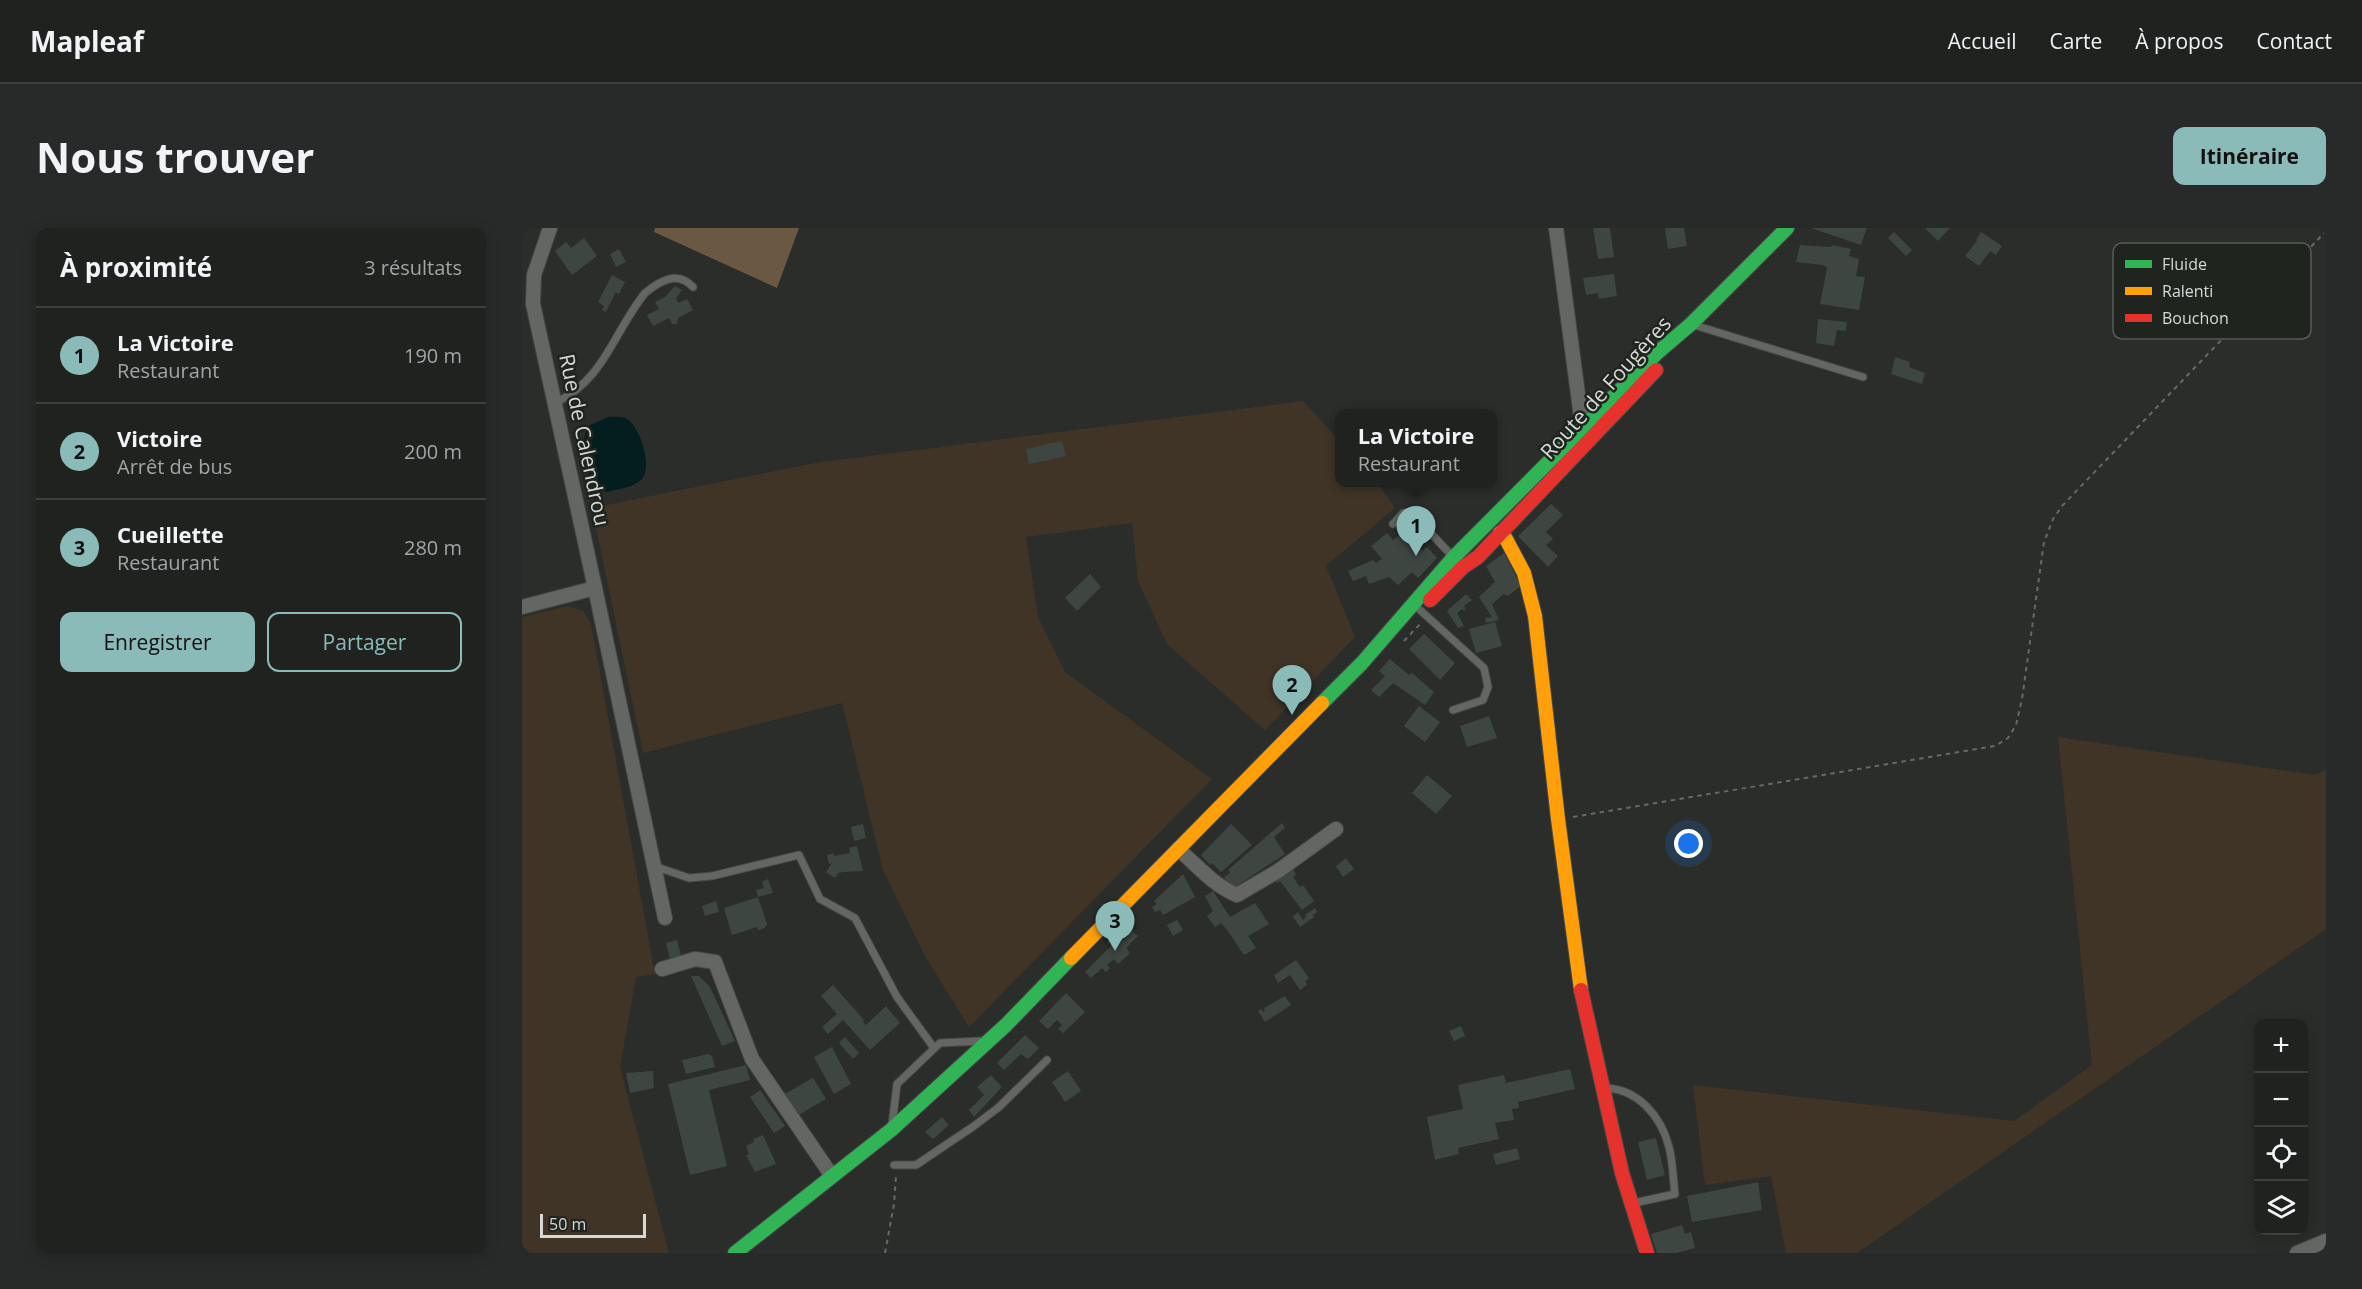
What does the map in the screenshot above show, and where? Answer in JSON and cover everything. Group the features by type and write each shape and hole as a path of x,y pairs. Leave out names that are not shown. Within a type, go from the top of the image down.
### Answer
{"main road":[{"path":"735,1253 891,1130 989,1041 1377,647 1458,562 1475,535 1657,353 1691,324 1787,228"},
{"name":"Route de Fougères","path":"1377,647 1420,610 1458,562 1478,556 1551,481 1667,358 1691,324"},
{"path":"1588,421 1607,422"},
{"name":"Route de Fougères","path":"1551,481 1586,438 1588,421"},
{"name":"Route de Fougères","path":"1500,533 1502,518 1538,472"},
{"path":"1475,535 1500,533 1506,539 1524,573 1535,616 1557,819 1580,986 1622,1173 1647,1253"}],"street":[{"name":"Rue de Calendrou","path":"549,228 537,262 532,289 536,323 665,918"},
{"path":"1556,228 1581,417 1588,421"},
{"path":"522,607 595,588"},
{"path":"1178,849 1208,877 1225,890 1237,895 1278,872 1336,829"},
{"path":"662,969 695,959 715,962 752,1059 832,1176"},
{"path":"2297,1253 2326,1241"}],"lane":[{"path":"555,404 580,388 598,370 645,293 655,285 675,277 682,278 693,287"},
{"path":"1691,324 1863,377"},
{"path":"1393,524 1403,513 1412,513 1458,562"},
{"path":"1420,610 1484,668 1488,687 1483,700 1453,710"},
{"path":"654,866 689,878 712,876 799,855 820,898 855,918 897,998 934,1048"},
{"path":"891,1130 897,1084 934,1048 940,1043 989,1041"},
{"path":"894,1165 916,1165 974,1126 999,1107 1047,1060"},
{"path":"1602,1088 1621,1089 1638,1098 1656,1118 1669,1147 1675,1194 1631,1204"}],"path":[{"path":"2311,247 2326,231"},
{"path":"1557,819 1995,746 2002,742 2016,725 2022,699 2044,542 2053,519 2093,473 2222,339"},
{"path":"885,1253 894,1204 896,1178 894,1165"}],"shaded area":[{"path":"655,228 799,228 777,288 654,232"},
{"path":"1303,401 1335,436 1335,487 1380,487 1395,508 1326,566 1355,637 1265,730 1167,644 1138,581 1132,523 1026,537 1038,617 1065,672 1212,779 969,1027 925,956 883,870 842,703 643,753 592,508 815,463"},
{"path":"568,606 583,611 591,624 655,974 636,977 620,1067 669,1253 522,1253 522,617"},
{"path":"2058,737 2314,775 2326,770 2326,929 1857,1253 1786,1253 1771,1176 1705,1185 1693,1085 2014,1121 2092,1065"}],"water":[{"path":"608,417 622,417 632,423 644,448 646,466 645,474 638,482 625,488 606,492 599,488 588,473 584,443 588,426"}],"building":[{"path":"1593,228 1610,228 1614,257 1598,259"},
{"path":"1665,228 1684,228 1687,246 1668,249"},
{"path":"1811,228 1867,228 1861,245"},
{"path":"1925,228 1950,228 1938,241"},
{"path":"1894,232 1912,250 1906,256 1888,238"},
{"path":"1981,232 2002,246 1996,255 1990,251 1979,266 1965,256"},
{"path":"584,238 597,256 572,275 555,251 566,242 571,248"},
{"path":"1800,245 1831,247 1832,245 1851,249 1849,256 1859,259 1856,276 1865,277 1859,310 1820,304 1827,268 1823,265 1796,262"},
{"path":"619,249 626,262 616,267 610,254"},
{"path":"1614,274 1617,296 1599,299 1598,293 1586,295 1583,278"},
{"path":"612,275 625,282 619,294 616,292 606,312 602,310 604,306 598,302"},
{"path":"675,286 682,290 676,298 678,303 687,299 693,310 678,318 677,324 672,324 669,318 653,326 647,315 659,309 655,302 665,297"},
{"path":"1818,319 1847,322 1846,331 1837,330 1834,346 1816,343"},
{"path":"1895,357 1910,362 1909,367 1925,373 1922,384 1891,374"},
{"path":"1062,441 1066,456 1029,464 1026,449"},
{"path":"1551,504 1563,515 1546,532 1553,539 1546,545 1558,556 1548,567 1518,536"},
{"path":"1403,532 1423,551 1427,547 1437,558 1418,578 1412,572 1398,585 1389,577 1369,584 1366,576 1353,581 1348,571 1373,560 1376,563 1382,559 1371,546 1387,533 1393,540"},
{"path":"1504,553 1521,586 1508,596 1504,594 1492,604 1499,620 1486,623 1485,618 1492,617 1479,597 1495,582 1486,566"},
{"path":"1090,574 1101,587 1077,611 1065,598"},
{"path":"1466,594 1472,600 1464,606 1466,609 1464,611 1462,609 1457,613 1464,626 1458,628 1447,611"},
{"path":"1495,622 1502,646 1476,653 1469,629"},
{"path":"1424,634 1455,663 1440,680 1409,649"},
{"path":"1390,659 1409,675 1412,673 1434,692 1425,705 1393,683 1379,697 1371,690 1385,676 1379,671"},
{"path":"1419,706 1440,722 1425,742 1404,726"},
{"path":"1489,716 1497,738 1467,747 1460,726"},
{"path":"1427,775 1452,796 1436,814 1412,793"},
{"path":"1282,823 1285,828 1274,837 1285,854 1232,889 1224,877 1230,873 1228,870"},
{"path":"863,824 866,838 854,841 851,827"},
{"path":"1231,824 1252,845 1221,872 1201,855"},
{"path":"857,846 863,871 838,873 835,878 826,872 832,863 829,864 827,855 850,853 849,848"},
{"path":"1346,858 1354,869 1343,877 1336,866"},
{"path":"1292,868 1296,874 1293,877 1300,887 1303,885 1314,901 1302,910 1280,881 1277,883 1274,878"},
{"path":"1183,874 1195,897 1163,915 1160,910 1155,912 1152,907 1157,904 1154,901"},
{"path":"768,879 773,893 758,897 756,890 764,888 762,882"},
{"path":"1213,891 1230,917 1255,903 1269,924 1248,936 1256,948 1244,955 1221,923 1215,927 1207,916 1213,911 1205,896"},
{"path":"758,897 767,924 765,928 758,930 757,927 732,935 724,908"},
{"path":"716,901 719,912 705,916 702,906"},
{"path":"1315,908 1317,912 1313,915 1314,917 1300,927 1293,917 1298,912 1303,920 1305,915"},
{"path":"1177,920 1183,930 1173,936 1167,925"},
{"path":"1125,924 1138,936 1126,948 1130,953 1118,964 1114,959 1107,965 1110,968 1106,972 1102,968 1091,978 1085,972 1111,946 1107,942"},
{"path":"677,940 681,956 670,959 666,943"},
{"path":"1296,960 1309,978 1305,981 1307,985 1300,990 1290,975 1278,983 1274,975"},
{"path":"691,976 699,976 710,987 735,1041 722,1046"},
{"path":"833,985 866,1025 886,1006 900,1023 870,1050 843,1020 828,1034 822,1027 837,1014 821,996"},
{"path":"1066,993 1085,1012 1063,1033 1058,1029 1062,1025 1057,1020 1048,1029 1039,1021"},
{"path":"1285,996 1291,1005 1265,1022 1258,1011 1261,1009 1265,1011 1264,1008"},
{"path":"1461,1026 1465,1036 1454,1041 1449,1031"},
{"path":"1025,1035 1039,1048 1028,1059 1021,1054 1004,1070 997,1063"},
{"path":"845,1037 859,1053 853,1059 839,1043"},
{"path":"832,1047 851,1084 834,1094 814,1057"},
{"path":"708,1054 712,1056 715,1067 686,1074 682,1060"},
{"path":"746,1065 750,1080 709,1090 727,1166 690,1175 668,1084"},
{"path":"1570,1069 1575,1089 1518,1102 1519,1108 1512,1109 1514,1120 1495,1123 1499,1139 1458,1148 1459,1154 1435,1160 1427,1117 1463,1109 1458,1085 1504,1075 1506,1083"},
{"path":"653,1071 654,1088 630,1093 626,1073"},
{"path":"1068,1071 1081,1091 1065,1102 1052,1082"},
{"path":"991,1075 1002,1087 974,1117 969,1110 984,1095 977,1087"},
{"path":"813,1078 826,1099 797,1116 783,1095"},
{"path":"760,1090 785,1126 774,1133 750,1097"},
{"path":"942,1117 949,1125 933,1139 925,1132"},
{"path":"763,1135 776,1164 755,1172 746,1155 749,1154 746,1146 754,1142 753,1139"},
{"path":"1656,1138 1665,1175 1647,1180 1638,1142"},
{"path":"1517,1148 1520,1159 1496,1165 1493,1154"},
{"path":"1758,1182 1762,1210 1692,1222 1687,1196"},
{"path":"1682,1225 1685,1234 1691,1232 1695,1248 1676,1253 1657,1253 1651,1234"}],"traffic: fast":[{"path":"1322,703 1362,663 1453,558 1657,353 1691,324 1787,228"},
{"path":"735,1253 891,1130 1006,1025 1071,958"}],"traffic: slow":[{"path":"1500,533 1506,539 1524,573 1535,616 1558,819 1581,990"},
{"path":"1071,958 1322,703"}],"traffic: jam":[{"path":"1430,600 1463,567 1478,557 1656,370"},
{"path":"1581,990 1622,1173 1647,1253"}],"place":[{"name":"La Victoire","path":"1416,556"},
{"name":"Victoire","path":"1292,715"},
{"name":"Cueillette","path":"1115,951"}]}
